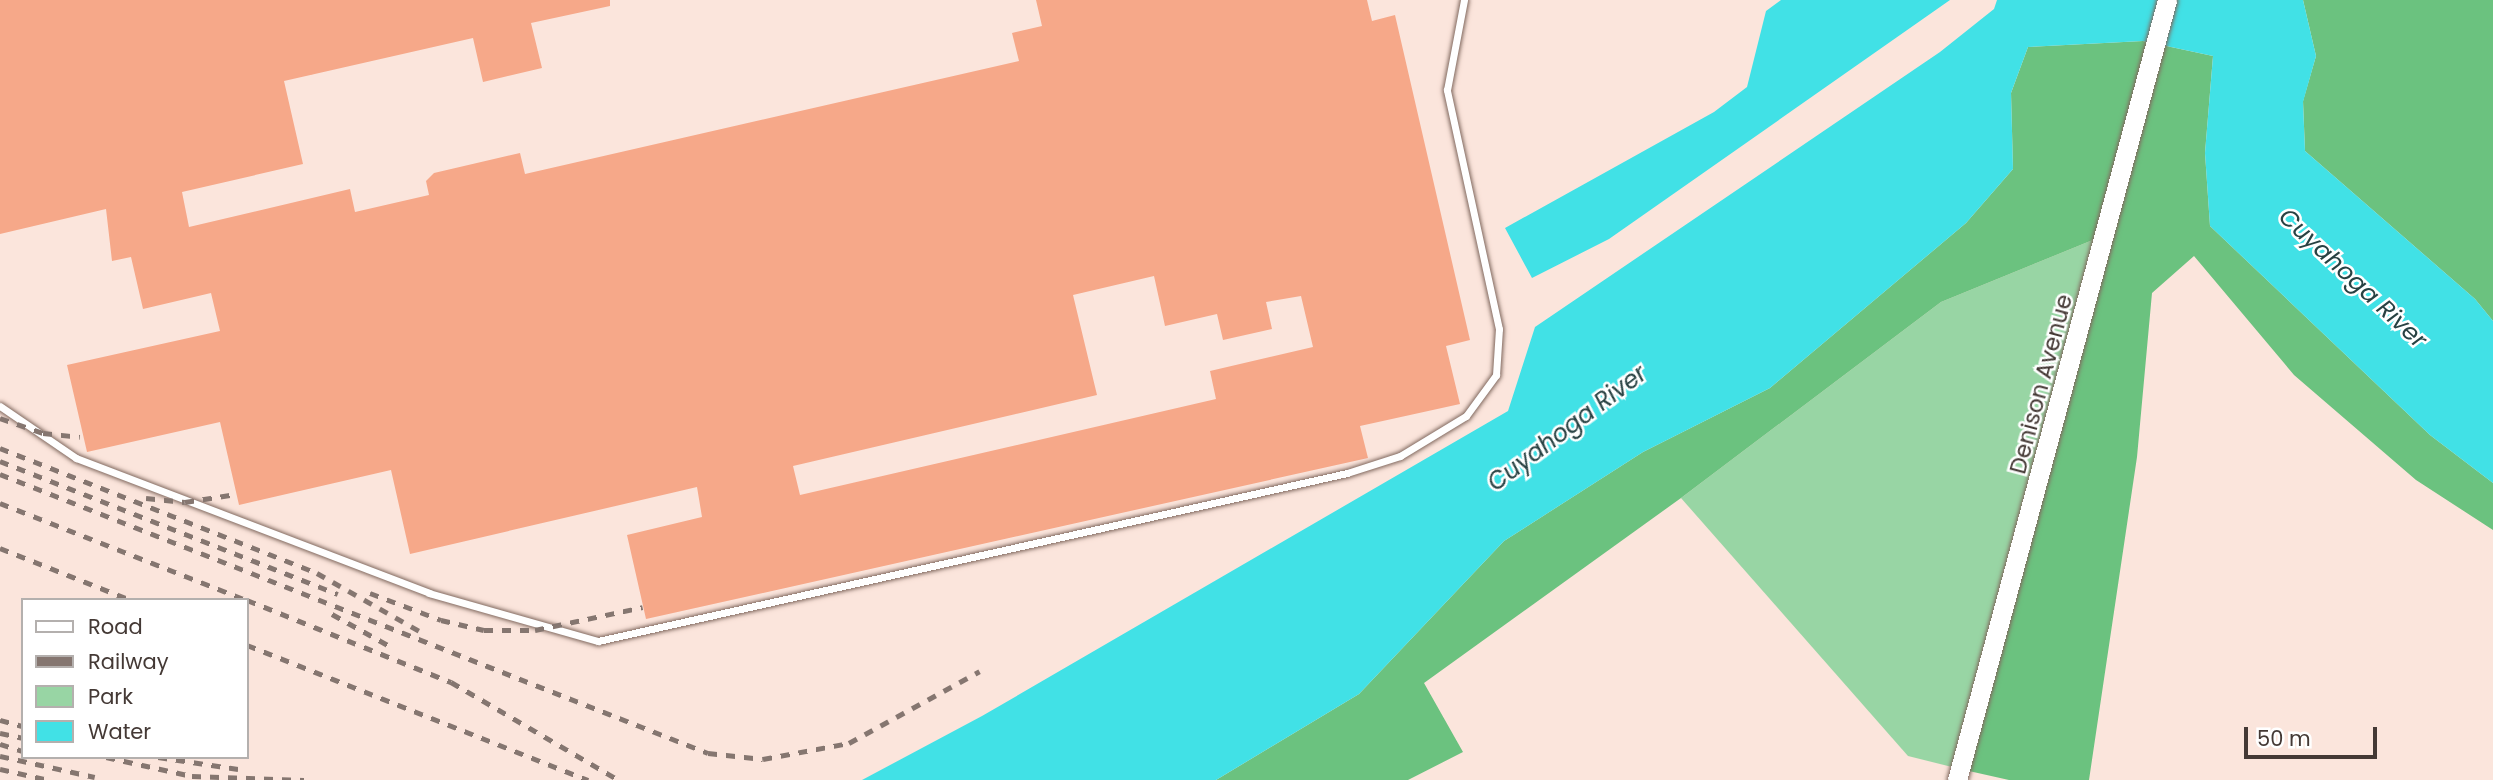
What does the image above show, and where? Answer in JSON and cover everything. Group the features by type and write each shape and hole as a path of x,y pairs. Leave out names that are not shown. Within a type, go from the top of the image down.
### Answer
{"main road":[{"name":"Denison Avenue","path":"1957,780 2167,0"}],"lane":[{"path":"0,406 76,458 429,593 559,626 598,641 1347,473 1400,456 1466,416 1496,375 1499,329 1447,90 1464,0"}],"green space":[{"path":"2303,0 2493,0 2493,321 2475,299 2305,151 2303,101 2316,56"},
{"path":"2143,41 2213,56 2205,153 2210,226 2430,435 2493,483 2493,530 2416,480 2294,375 2194,256 2152,293 2137,457 2089,780 2009,780 1960,769 2105,235 1941,302 1681,498 1424,683 1463,752 1408,780 1216,780 1359,694 1504,541 1643,452 1770,388 1966,223 2013,169 2011,93 2028,47"},
{"path":"2105,235 1960,769 1908,756 1681,498 1941,302"}],"water":[{"path":"1781,0 1950,0 1609,239 1532,278 1505,228 1714,112 1747,87 1766,11"},
{"name":"Cuyahoga River","path":"1997,0 2303,0 2316,56 2303,102 2305,151 2475,299 2493,321 2493,483 2430,435 2210,226 2205,153 2213,56 2143,41 2028,47 2011,93 2013,169 1966,223 1770,388 1643,452 1504,541 1359,694 1216,780 862,780 982,716 1508,411 1535,327 1940,52 1994,9"}],"building":[{"path":"0,0 610,0 610,6 531,23 542,68 483,82 473,38 284,81 303,164 182,192 189,227 350,189 355,212 429,195 426,181 434,173 520,153 525,174 1019,61 1012,33 1042,26 1036,0 1367,0 1372,21 1395,15 1470,340 1446,346 1460,404 1360,426 1368,458 646,619 627,535 702,517 697,487 410,554 391,470 239,505 220,422 87,452 67,365 220,331 211,293 143,309 131,257 112,261 106,209 0,234","holes":["1154,276 1165,326 1217,314 1223,340 1272,329 1266,302 1301,296 1313,347 1210,371 1216,399 800,495 793,466 1097,395 1073,295"]}],"railway":[{"path":"0,418 43,433 80,437"},
{"path":"0,448 317,573 423,633"},
{"path":"0,461 338,594"},
{"path":"0,474 708,753 763,759 849,743 980,671"},
{"path":"146,498 185,502 236,494"},
{"path":"0,503 241,598"},
{"path":"0,548 126,598"},
{"path":"370,593 441,620 484,630 535,630 643,607"},
{"path":"248,600 451,682 619,780"},
{"path":"332,614 393,648"},
{"path":"248,645 588,780"},
{"path":"0,720 21,725"},
{"path":"0,733 21,738"},
{"path":"0,744 21,750"},
{"path":"0,756 95,777"},
{"path":"115,759 192,776 304,780"},
{"path":"171,759 238,769"},
{"path":"0,769 49,780"}]}
